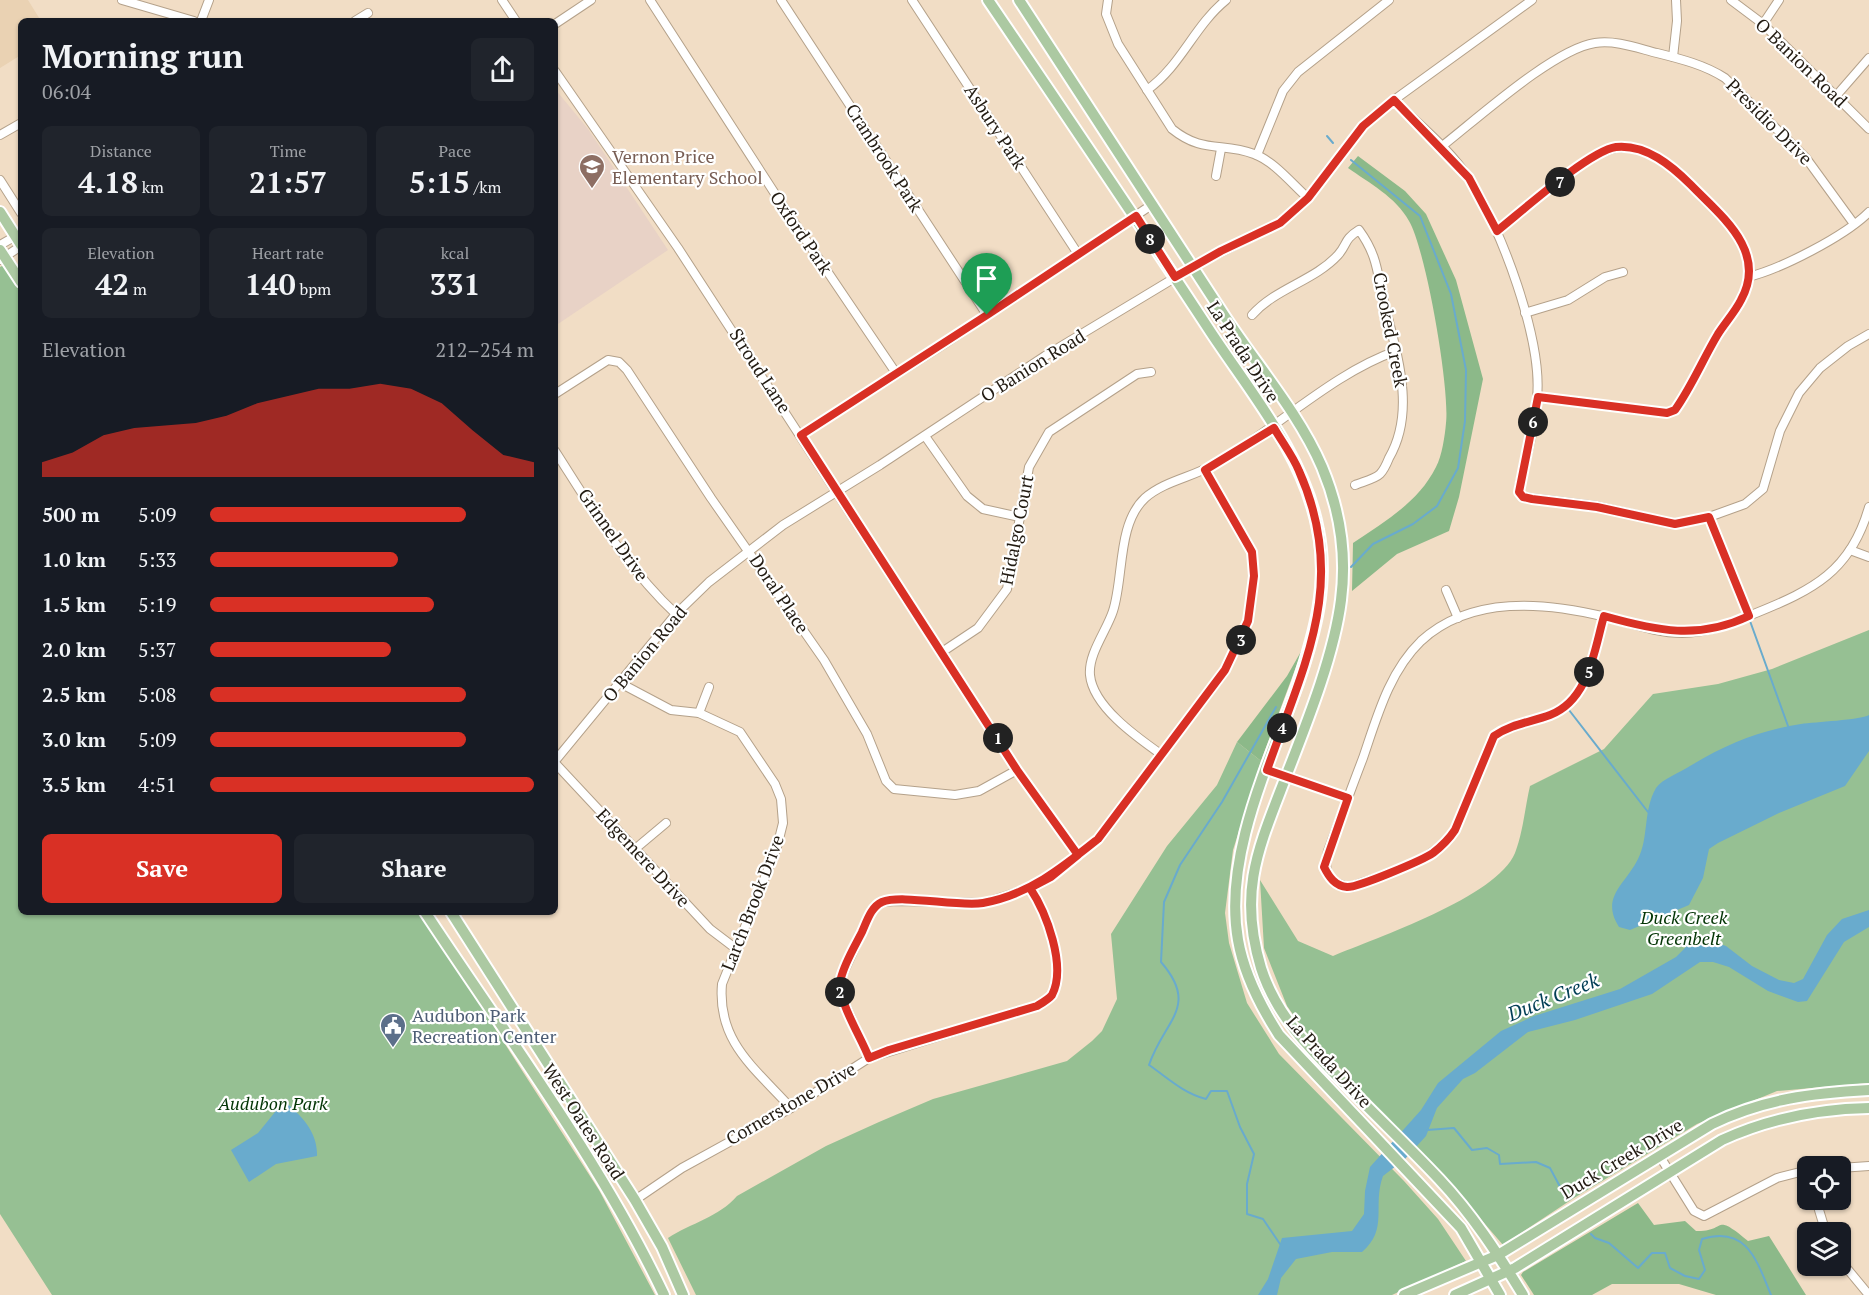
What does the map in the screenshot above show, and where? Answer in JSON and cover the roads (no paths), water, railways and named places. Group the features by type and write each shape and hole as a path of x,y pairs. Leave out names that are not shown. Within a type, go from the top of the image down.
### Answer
{"main road":[{"name":"La Prada Drive","path":"988,0 1136,216 1274,428 1299,469 1311,502 1318,530 1322,583 1321,605 1308,654 1247,828 1239,861 1236,896 1238,941 1245,969 1263,1010 1279,1035 1461,1228 1500,1295"},
{"name":"La Prada Drive","path":"1018,0 1291,414 1321,464 1340,520 1343,546 1342,588 1331,648 1286,777 1261,838 1251,885 1251,917 1263,972 1276,1003 1305,1044 1442,1182 1469,1214 1523,1295"},
{"path":"0,212 18,237"},
{"path":"1,256 18,278"},
{"name":"West Oates Road","path":"427,915 590,1163 633,1233 663,1295"},
{"name":"West Oates Road","path":"453,915 635,1200 662,1247 683,1295"},
{"name":"Duck Creek Drive","path":"1404,1295 1498,1255 1659,1155 1741,1110 1812,1094 1869,1090"},
{"name":"Duck Creek Drive","path":"1455,1295 1508,1272 1722,1140 1780,1118 1833,1109 1869,1108"},
{"path":"590,1163 615,1194 622,1199 635,1200 630,1216 633,1233"}],"street":[{"path":"122,0 184,18"},
{"path":"202,18 209,0"},
{"path":"502,0 514,18"},
{"path":"558,22 591,0"},
{"name":"Oxford Park","path":"650,0 779,200 896,373"},
{"name":"Cranbrook Park","path":"781,0 987,315"},
{"name":"Asbury Park","path":"912,0 1078,254"},
{"path":"1108,0 1106,15 1111,30 1172,129 1184,139 1202,146 1257,155 1308,198"},
{"path":"1147,90 1162,79 1178,62 1198,28 1226,0"},
{"path":"1257,155 1283,91 1298,72 1389,0"},
{"name":"O Banion Road","path":"558,758 676,614 709,582 783,525 925,436 1045,356 1175,277 1280,223 1308,198 1363,126 1394,100 1532,0"},
{"path":"1673,57 1677,21 1676,0"},
{"name":"O Banion Road","path":"1731,0 1763,24 1869,129"},
{"path":"1763,24 1779,0"},
{"path":"360,18 368,13"},
{"name":"Presidio Drive","path":"1441,147 1545,66 1576,47 1616,42 1711,69 1725,78 1806,158 1854,224"},
{"path":"1836,96 1869,58"},
{"name":"Stroud Lane","path":"558,75 615,154 838,491 1017,770 1078,855"},
{"path":"1394,100 1469,178 1497,231 1513,272 1525,313 1537,369 1538,397 1519,492 1523,497 1606,508 1675,524 1709,517 1744,504 1763,489 1780,431 1799,393 1820,368 1848,346 1869,334"},
{"path":"0,135 18,125"},
{"path":"1497,231 1584,164 1615,147 1627,148 1664,160 1733,226 1747,254 1748,277 1742,299 1718,335 1675,410 1667,413 1538,397"},
{"path":"1216,176 1221,149"},
{"path":"0,180 18,208"},
{"path":"801,435 1153,204"},
{"path":"1748,277 1771,272 1854,224 1869,212"},
{"name":"Crooked Creek","path":"1252,315 1267,299 1292,287 1339,254 1347,237 1359,230 1378,263 1382,294 1403,384 1403,412 1395,447 1380,474 1355,485"},
{"path":"0,245 18,240"},
{"path":"1,256 18,242"},
{"path":"1525,313 1568,300 1596,281 1623,272"},
{"path":"1161,754 1129,732 1104,706 1090,677 1091,664 1113,610 1126,535 1137,508 1159,489 1205,470 1274,428 1368,361 1396,351"},
{"name":"Doral Place","path":"558,392 608,360 619,362 824,660 867,734 886,781 894,789 955,795 979,791 1017,770"},
{"name":"Hidalgo Court","path":"942,652 978,628 1007,589 1029,468 1049,432 1137,374 1151,372"},
{"path":"925,436 968,496 983,509 1020,517"},
{"name":"Grinnel Drive","path":"558,455 633,566 658,597 676,614"},
{"path":"869,1058 840,993 841,978 872,910 882,902 897,901 984,903 1030,888 1051,877 1098,839 1225,670 1239,645 1252,597 1252,552 1205,470"},
{"path":"1604,616 1585,682 1570,700 1553,714 1506,728 1494,736 1455,830 1446,843 1431,855 1350,887 1339,885 1329,878 1324,867 1384,698 1398,668 1421,642 1475,610 1502,606 1528,606 1604,616 1681,633 1730,625 1803,594 1819,584 1836,569 1850,549 1864,526 1869,507"},
{"path":"1709,517 1749,616"},
{"path":"1850,549 1869,557"},
{"path":"1446,590 1458,618"},
{"name":"Larch Brook Drive","path":"620,683 671,710 699,713 740,732 776,784 781,799 783,823 777,847 735,948 722,984 720,1002 724,1024 739,1049 791,1108"},
{"path":"699,713 709,687"},
{"name":"Edgemere Drive","path":"558,765 710,929 735,948"},
{"path":"1267,770 1348,798"},
{"path":"635,849 652,832 666,823"},
{"name":"Cornerstone Drive","path":"635,1200 724,1142 791,1108 869,1058 1037,1006 1051,996 1056,979 1052,943 1046,917 1030,888"},
{"path":"1659,1155 1694,1211 1704,1216 1777,1178 1797,1173"},
{"path":"1851,1167 1869,1166"},
{"path":"1851,1276 1869,1295"}],"water":[{"path":"1869,715 1869,751 1845,786 1779,813 1718,843 1709,849 1703,878 1689,905 1630,930 1619,927 1614,917 1613,899 1638,859 1644,842 1649,805 1659,785 1717,751 1743,739 1785,727 1847,720"},
{"path":"1869,910 1869,927 1844,942 1807,1001 1798,1002 1768,991 1729,967 1713,962 1700,962 1652,994 1575,1020 1528,1032 1475,1073 1463,1079 1437,1108 1426,1136 1405,1159 1383,1176 1379,1197 1378,1226 1375,1235 1362,1252 1332,1252 1296,1259 1281,1278 1277,1295 1258,1295 1268,1279 1282,1238 1352,1231 1364,1214 1365,1191 1370,1167 1421,1110 1438,1083 1501,1031 1534,1016 1620,989 1676,957 1692,941 1705,939 1726,946 1752,966 1779,980 1794,983 1803,979 1827,935 1842,919"},
{"path":"284,1101 307,1125 315,1139 317,1156 276,1164 249,1182 231,1150 258,1133"}],"waterway":[{"path":"1327,136 1333,143"},
{"path":"1351,160 1420,216 1451,294 1466,370 1465,421 1458,468 1437,506 1413,524 1373,544 1351,567"},
{"path":"1750,621 1788,726"},
{"path":"1276,707 1222,802 1180,865 1164,902 1161,962 1178,991 1178,1002 1175,1014 1149,1065 1176,1085 1206,1099 1211,1091 1227,1091 1240,1127 1254,1154 1247,1184 1247,1214 1263,1219 1280,1244"},
{"path":"1569,710 1648,812"},
{"path":"1427,1130 1454,1128 1472,1150 1487,1148 1499,1155 1500,1164 1536,1162 1550,1168 1565,1196"},
{"path":"1591,1234 1609,1243 1638,1268 1652,1253 1665,1253 1670,1268 1685,1276 1699,1279 1705,1270 1699,1250 1702,1239 1717,1236 1730,1237 1748,1249 1761,1270 1771,1295"}],"place":[{"name":"Vernon Price Elementary School","path":"592,190"},
{"name":"Audubon Park Recreation Center","path":"393,1049"}],"park label":[{"name":"Duck Creek Greenbelt","path":"1684,928"},
{"name":"Audubon Park","path":"273,1104"}],"water label":[{"name":"Duck Creek","path":"1553,997"}]}
